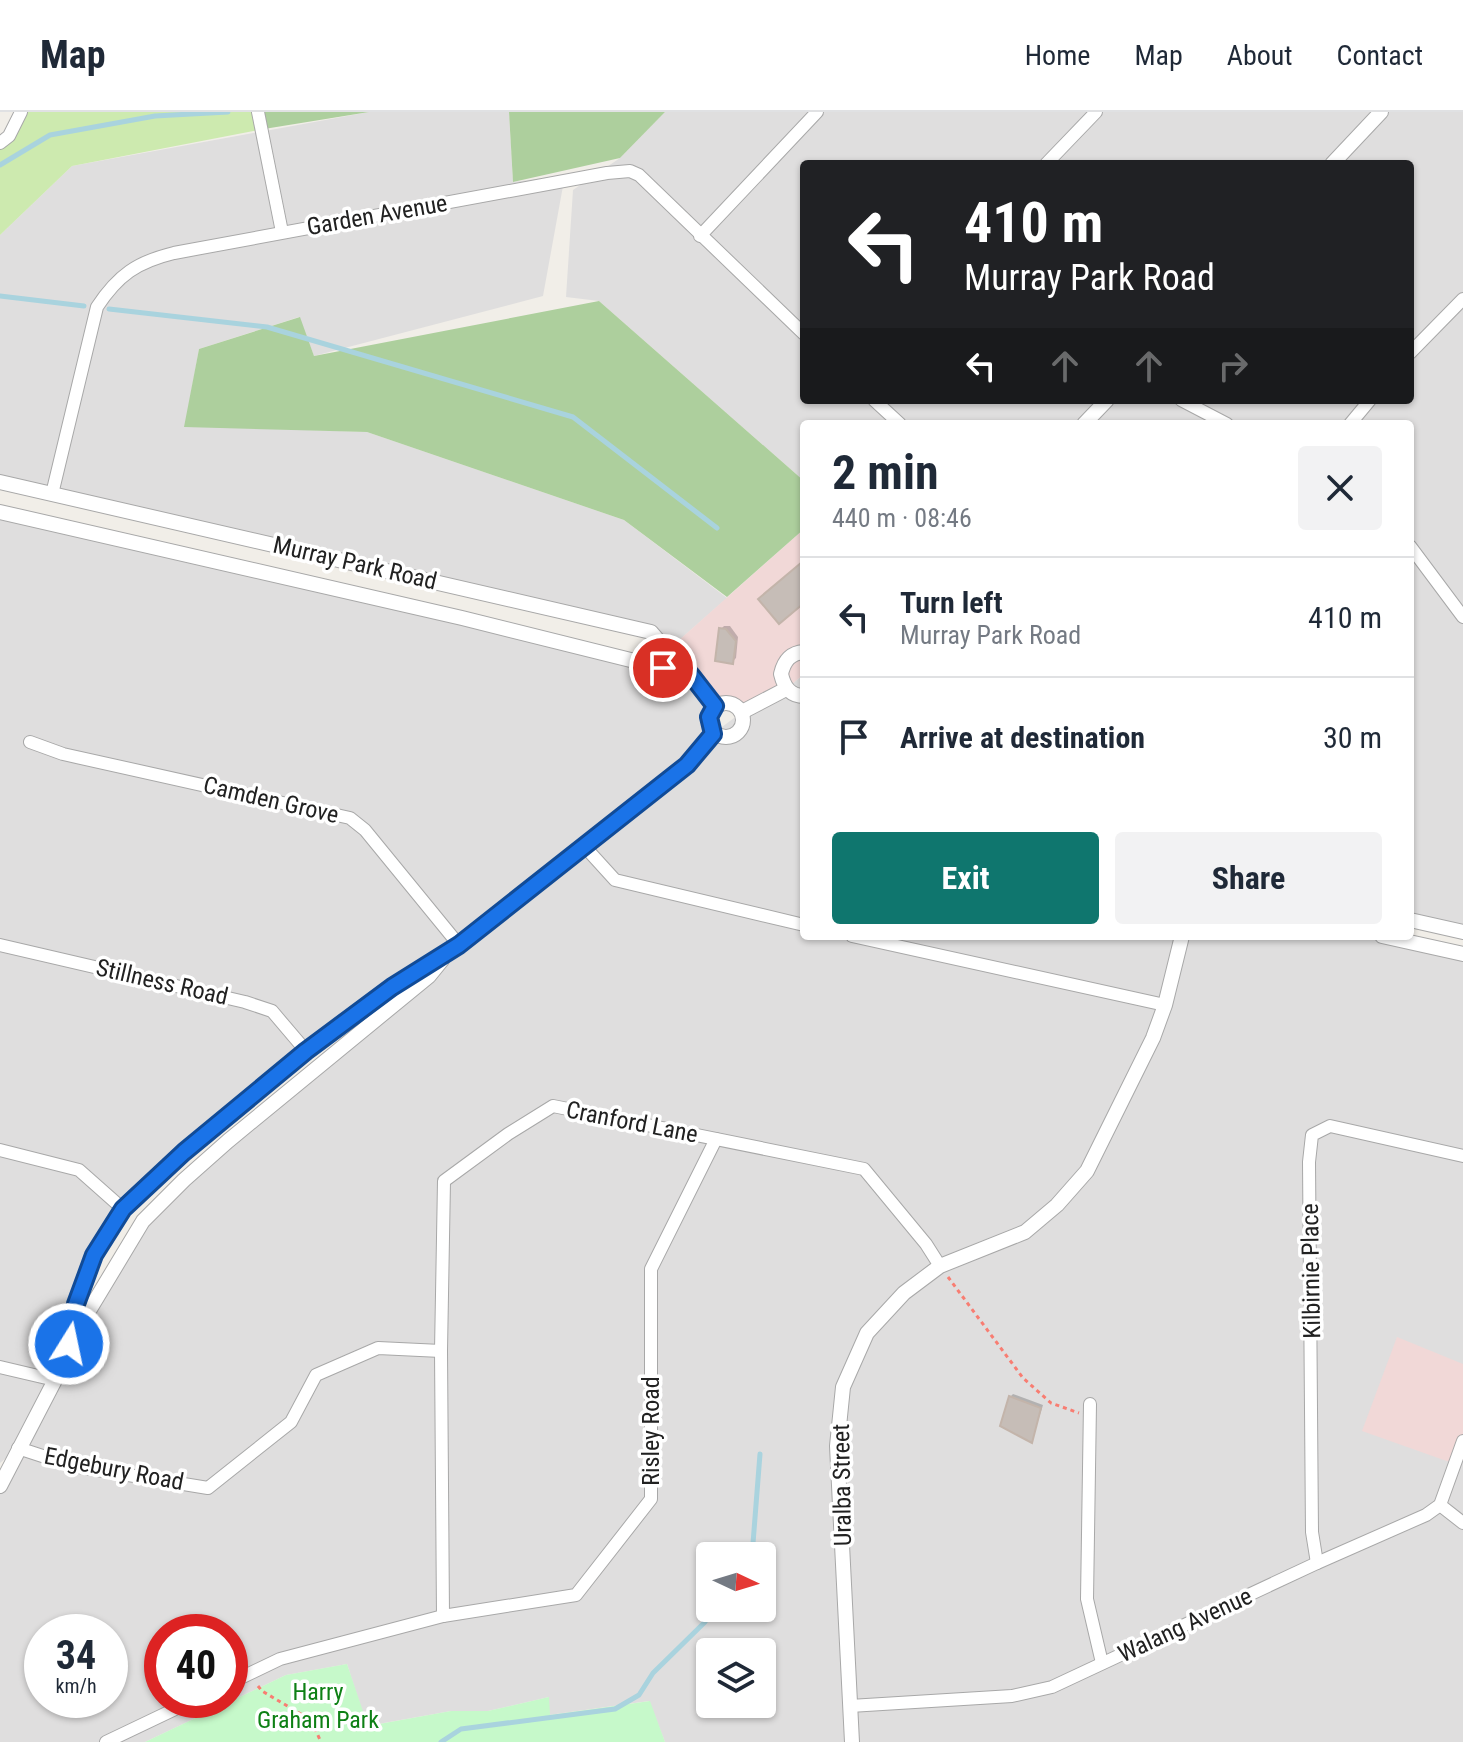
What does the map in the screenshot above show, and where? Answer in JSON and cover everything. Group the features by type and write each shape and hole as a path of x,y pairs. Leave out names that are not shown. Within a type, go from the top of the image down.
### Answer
{"street":[{"path":"0,143 9,136 21,112"},
{"path":"700,236 817,112"},
{"path":"1050,160 1096,112"},
{"path":"1336,160 1381,112"},
{"path":"259,114 282,232"},
{"name":"Garden Avenue","path":"52,494 97,307 111,285 151,259 282,232 621,171 639,175 800,330"},
{"path":"1414,349 1463,299"},
{"path":"878,404 896,420"},
{"path":"1088,420 1103,404"},
{"path":"1189,404 1219,420"},
{"path":"1353,420 1367,404"},
{"name":"Murray Park Road","path":"0,482 651,632 715,706"},
{"name":"Murray Park Road","path":"0,512 462,618 691,675"},
{"path":"1414,551 1463,617"},
{"path":"462,618 470,590"},
{"path":"800,653 793,655 783,666 781,674 786,689 800,695"},
{"path":"742,712 786,689"},
{"path":"730,702 742,712 744,721 739,731 726,737 713,734 709,717 715,706 730,702"},
{"path":"69,1344 76,1304 94,1255 123,1209 184,1152 306,1051 392,987 453,950 687,765 713,734"},
{"name":"Camden Grove","path":"30,742 63,754 350,818 365,830 453,950"},
{"path":"585,847 615,880 800,924"},
{"path":"1414,921 1463,932"},
{"path":"870,940 1165,1005"},
{"name":"Uralba Street","path":"852,1742 837,1446 843,1387 867,1333 904,1293 940,1266 1025,1232 1057,1205 1087,1171 1153,1038 1165,1005 1181,940"},
{"path":"1400,940 1463,954"},
{"name":"Stillness Road","path":"0,945 272,1011 306,1051"},
{"path":"0,1486 55,1380 69,1344 143,1221 228,1141 429,976 453,950"},
{"name":"Cranford Lane","path":"443,1616 441,1351 444,1181 508,1134 553,1106 864,1169 926,1244 940,1266"},
{"name":"Kilbirnie Place","path":"1317,1563 1312,1532 1309,1162 1312,1135 1330,1126 1463,1156"},
{"name":"Risley Road","path":"249,1674 280,1659 443,1616 576,1595 651,1499 651,1269 716,1139"},
{"path":"0,1150 79,1170 123,1209"},
{"name":"Edgebury Road","path":"18,1448 73,1466 208,1488 291,1422 316,1375 378,1348 441,1351"},
{"path":"0,1367 55,1380"},
{"path":"1090,1410 1087,1599 1102,1663"},
{"path":"1463,1441 1440,1505 1463,1523"},
{"path":"0,1463 18,1448"},
{"name":"Walang Avenue","path":"850,1706 1012,1696 1052,1687 1426,1515 1440,1505"},
{"path":"106,1742 156,1718"}],"path":[{"path":"940,1266 1023,1378 1051,1403 1090,1410"},
{"path":"249,1674 262,1691 311,1720 321,1742"}],"shaded area":[{"path":"369,112 509,112 513,182 565,175 543,296 314,356 299,317 199,349 185,426 367,432 624,520 727,598 668,650 651,632 0,482 0,235 72,166"},
{"path":"665,112 1463,112 1463,932 1414,921 1414,420 800,420 800,477 599,301 566,297 573,190 620,158"},
{"path":"0,512 691,675 715,706 714,733 742,712 786,689 800,677 800,940 1400,940 1463,954 1463,1742 665,1742 649,1701 549,1715 549,1697 488,1711 451,1711 367,1726 347,1664 286,1675 248,1693 248,1614 144,1614 144,1718 196,1718 145,1742 0,1742 0,1486 16,1450 0,1463","holes":["429,976 143,1221 69,1341 76,1304 123,1209 366,1005"]},
{"path":"800,533 800,677 786,689 740,709 730,702 721,703 668,650"},
{"path":"1397,1337 1463,1364 1463,1441 1455,1464 1362,1431"}],"green space":[{"path":"21,112 260,112 264,129 72,166 0,235 0,143"},
{"path":"260,112 369,112 264,129"},
{"path":"509,112 665,112 620,158 513,182"},
{"path":"599,301 800,477 800,533 727,597 624,520 367,432 184,427 199,349 300,317 314,356"},
{"name":"Harry Graham Park","path":"347,1664 368,1726 451,1711 488,1711 549,1697 550,1715 650,1701 665,1742 145,1742 196,1718 248,1718 248,1693 286,1675"}],"building":[{"path":"800,564 800,606 779,624 758,599"},
{"path":"719,628 726,629 736,641 733,664 715,661"},
{"path":"1009,1396 1041,1408 1032,1443 1000,1426"}],"waterway":[{"path":"0,165 50,135 155,116 228,112"},
{"path":"0,296 84,306"},
{"path":"109,309 267,327 573,417 717,528"},
{"path":"753,1542 760,1454"},
{"path":"441,1742 461,1729 615,1709 639,1695 653,1673 705,1622"}],"route":[{"path":"69,1344 76,1304 94,1255 123,1209 184,1152 306,1051 366,1005 459,945 687,765 713,734 709,717 715,706 691,675 663,668"}]}
